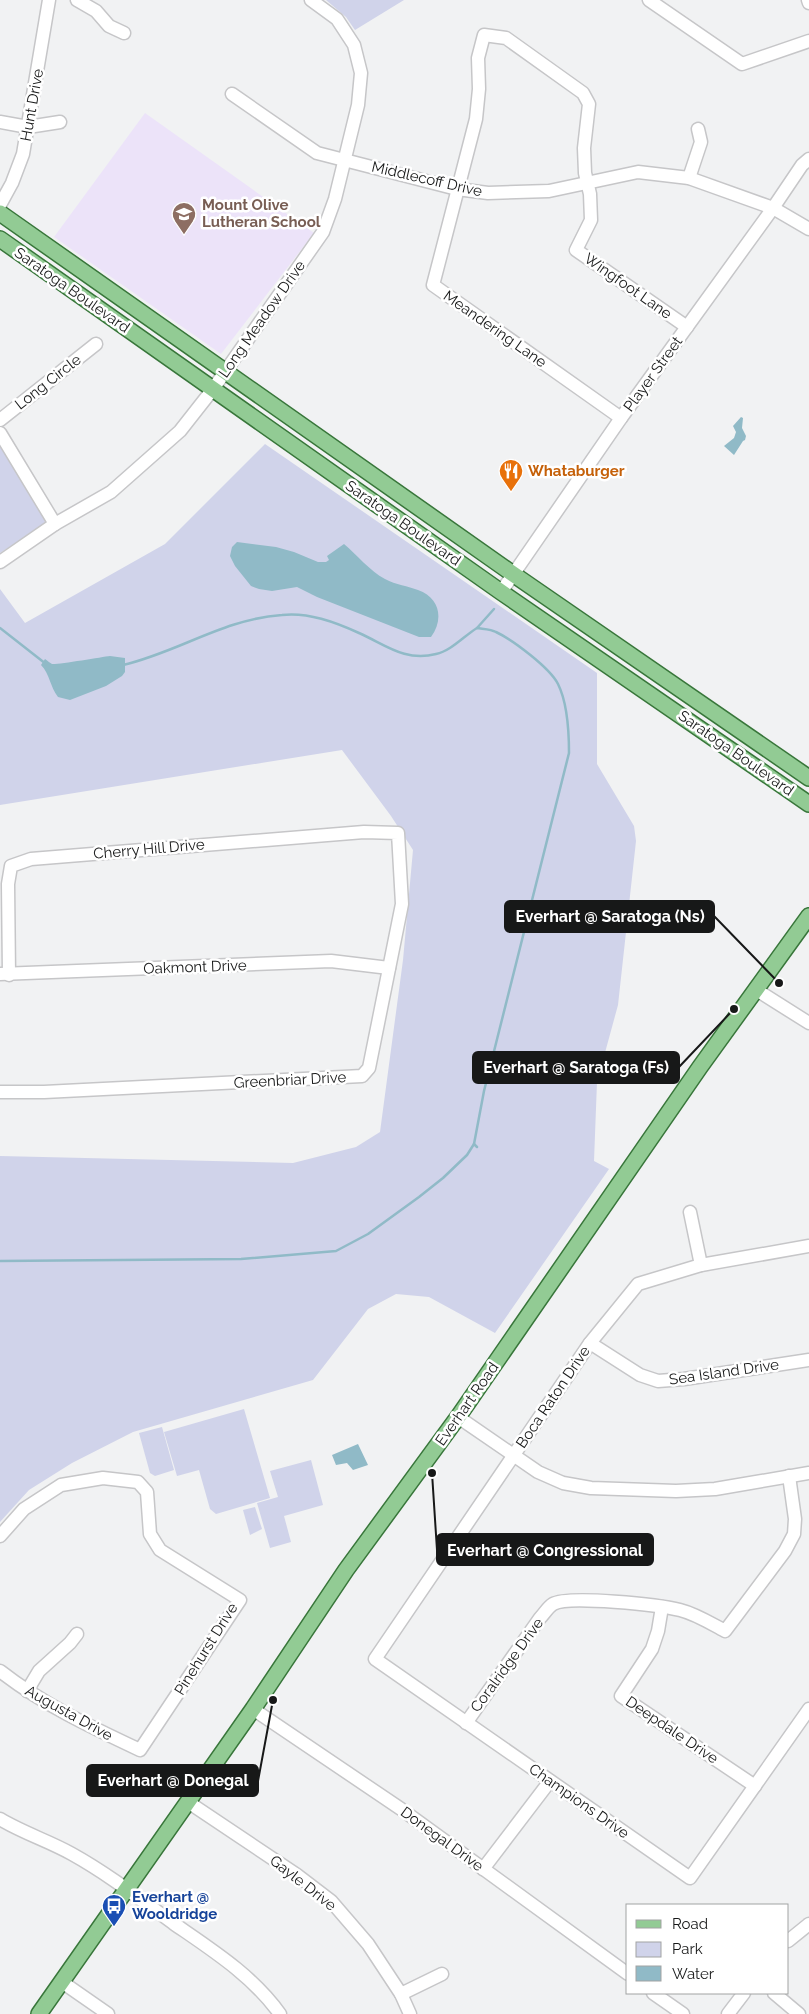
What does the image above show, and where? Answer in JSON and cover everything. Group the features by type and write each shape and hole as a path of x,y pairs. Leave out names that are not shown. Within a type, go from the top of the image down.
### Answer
{"main road":[{"name":"Saratoga Boulevard","path":"0,213 514,574 809,778"},
{"name":"Saratoga Boulevard","path":"0,238 501,592 809,804"},
{"name":"Everhart Road","path":"39,2014 253,1708 346,1570 458,1417 755,989 809,916"}],"street":[{"name":"Hunt Drive","path":"0,205 24,154 49,0"},
{"path":"77,0 96,11 109,26 124,33"},
{"name":"Long Meadow Drive","path":"0,562 54,524 111,492 180,431 213,389 323,232 335,199 358,105 361,73 354,45 337,19 311,0"},
{"path":"649,0 742,64 809,41"},
{"name":"Wingfoot Lane","path":"484,35 506,38 583,93 589,104 584,148 592,220 576,250 687,327"},
{"name":"Meandering Lane","path":"484,35 478,58 479,89 476,119 433,285 621,418"},
{"name":"Middlecoff Drive","path":"232,94 317,152 457,189 488,193 521,194 587,184 638,172 689,178 773,208 809,229"},
{"path":"0,122 28,127 60,122"},
{"path":"689,178 701,142 698,128"},
{"name":"Player Street","path":"501,592 621,418 802,165 809,159"},
{"name":"Long Circle","path":"0,420 96,344"},
{"path":"0,433 54,524"},
{"name":"Cherry Hill Drive","path":"5,975 8,884 11,866 31,859 364,832 398,833"},
{"name":"Greenbriar Drive","path":"0,1092 44,1092 362,1076 369,1068 402,904 398,833"},
{"name":"Oakmont Drive","path":"5,975 331,961 389,968"},
{"path":"755,989 809,1023"},
{"path":"690,1212 701,1264"},
{"name":"Boca Raton Drive","path":"375,1660 590,1343 638,1284 701,1264 809,1246"},
{"name":"Sea Island Drive","path":"590,1343 640,1375 658,1381 684,1380 809,1360"},
{"path":"458,1417 538,1472 563,1483 591,1488 676,1492 714,1489 809,1473"},
{"name":"Coralridge Drive","path":"466,1723 540,1618 554,1603 581,1600 662,1607 680,1610 701,1617 725,1631 786,1551 794,1534 795,1519 789,1476"},
{"name":"Pinehurst Drive","path":"0,1536 24,1509 61,1485 103,1478 138,1482 147,1492 150,1534 160,1550 240,1600 140,1750"},
{"name":"Deepdale Drive","path":"662,1607 658,1631 652,1649 621,1696 755,1786"},
{"path":"27,1691 39,1671 77,1634"},
{"name":"Champions Drive","path":"375,1660 690,1878 755,1786"},
{"name":"Augusta Drive","path":"0,1671 27,1691 81,1722 140,1750"},
{"name":"Donegal Drive","path":"253,1708 401,1809 626,1973"},
{"path":"755,1786 809,1709"},
{"path":"483,1869 550,1781"},
{"name":"Gayle Drive","path":"188,1802 297,1875 331,1901 368,1944 401,1994 410,2014"},
{"path":"0,1819 22,1832 71,1853 127,1889 243,1973 269,1998 280,2014"},
{"path":"789,1939 809,1924"},
{"path":"401,1994 442,1974"},
{"path":"62,1982 108,2014"},
{"path":"654,1994 683,2014"},
{"path":"728,2014 743,1994"},
{"path":"775,1994 799,2014"}],"shaded area":[{"name":"Mount Olive Lutheran School","path":"145,113 314,233 221,354 54,237"}],"green space":[{"path":"326,0 404,0 355,30 346,17"},
{"path":"265,444 597,673 597,764 634,826 636,841 618,1005 597,1082 594,1161 609,1169 495,1333 429,1297 396,1294 368,1309 313,1380 133,1432 72,1463 29,1490 0,1522 0,1156 293,1163 356,1147 380,1132 403,960 413,850 391,816 342,750 0,805 0,589 25,623 165,544"},
{"path":"0,445 48,522 0,553"},
{"path":"244,1409 270,1498 216,1514 210,1509 199,1470 177,1476 164,1432"},
{"path":"162,1427 174,1470 155,1476 150,1473 139,1433"},
{"path":"311,1460 323,1505 284,1516 291,1542 270,1548 257,1503 278,1497 270,1471"},
{"path":"255,1507 262,1529 250,1535 243,1510"}],"water":[{"path":"741,417 743,418 742,428 746,436 734,455 724,446 734,438 736,432 733,426"},
{"path":"237,542 276,547 318,562 329,560 327,556 344,544 379,576 393,583 418,590 431,598 438,610 438,623 431,637 419,637 317,597 297,587 272,591 251,586 235,566 230,556 232,547"},
{"path":"110,656 125,658 125,672 122,676 106,686 70,700 58,697 41,665 45,659 55,664"},
{"path":"358,1444 368,1465 353,1470 347,1463 336,1465 332,1455"}],"waterway":[{"path":"477,628 494,609"},
{"path":"123,665 240,623 292,614 311,616 340,625 396,651 415,656 442,652 452,647 477,628 492,630 521,648 554,678 561,691 565,708 569,753 484,1091 474,1144"},
{"path":"0,628 46,664"},
{"path":"0,1261 241,1259 336,1251 368,1234 419,1197 443,1178 467,1155 474,1144 477,1147"}],"place":[{"name":"Mount Olive Lutheran School","path":"184,235"},
{"name":"Whataburger","path":"511,492"},
{"name":"Everhart @ Saratoga (Ns)","path":"779,983"},
{"name":"Everhart @ Saratoga (Fs)","path":"734,1009"},
{"name":"Everhart @ Congressional","path":"432,1473"},
{"name":"Everhart @ Donegal","path":"273,1700"},
{"name":"Everhart @ Wooldridge","path":"114,1927"}]}
